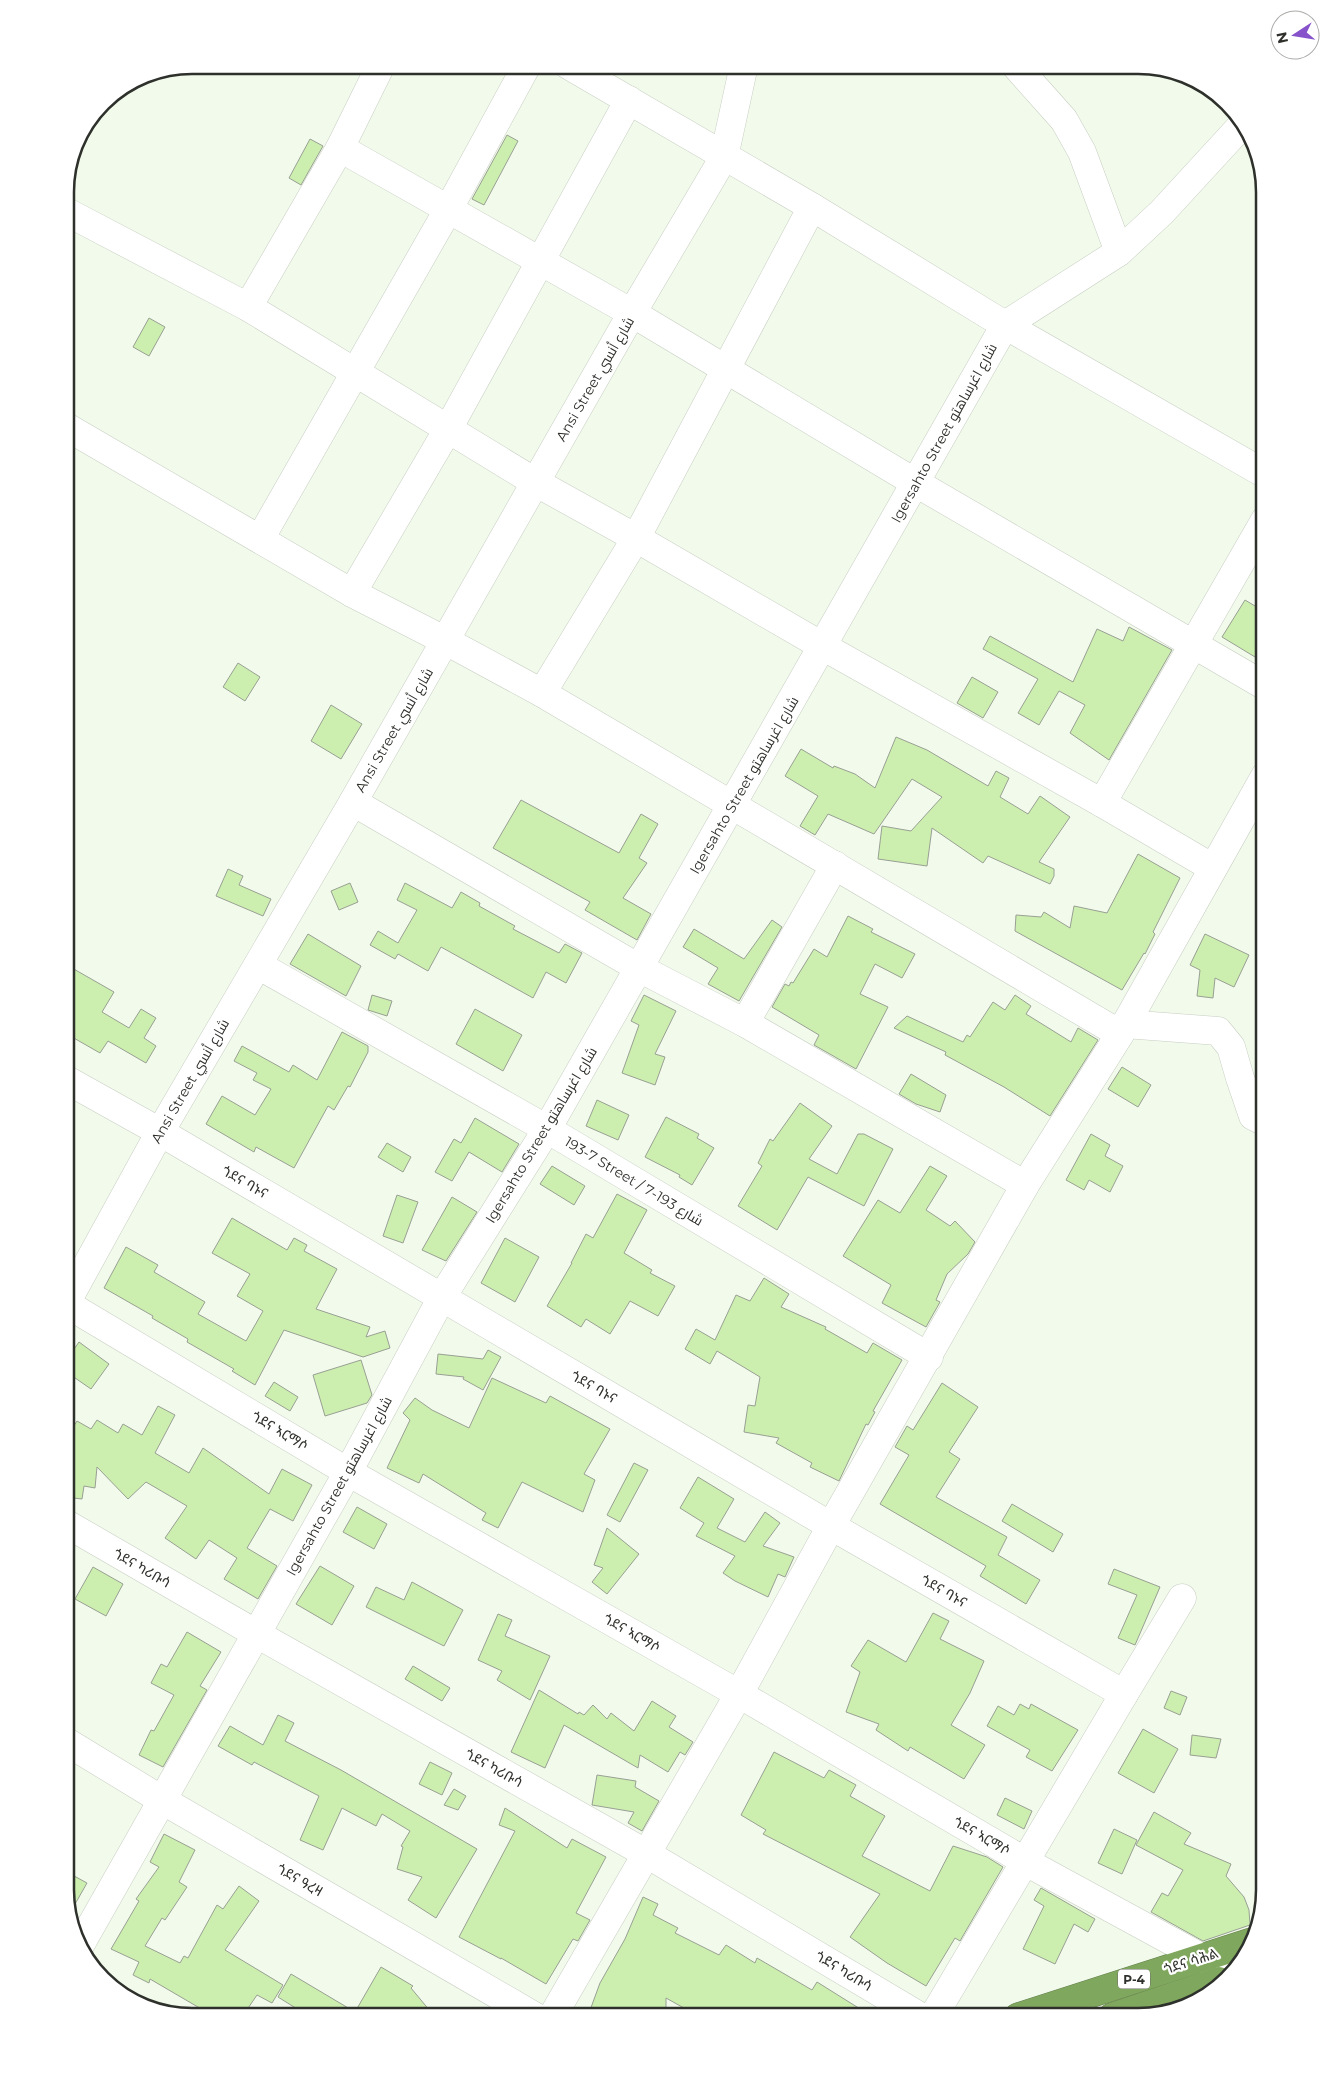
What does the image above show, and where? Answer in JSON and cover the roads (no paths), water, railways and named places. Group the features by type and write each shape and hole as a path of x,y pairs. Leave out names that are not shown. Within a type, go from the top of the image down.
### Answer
{"highway":[{"name":"ጎደና ሳሕል","path":"1045,2008 1242,1945"},
{"name":"P-4","path":"1139,2008 1210,1984"}],"street":[{"path":"248,307 340,148 376,74"},
{"path":"260,539 448,210 521,74"},
{"path":"584,74 812,207 1005,325 1256,469"},
{"name":"Ansi Street شارع أنسي","path":"74,1288 160,1132 353,802 632,313 724,157 742,74"},
{"path":"1023,74 1064,120 1082,152 1118,252"},
{"path":"352,594 448,429 629,100"},
{"path":"1005,325 1118,252 1162,212 1238,129"},
{"path":"340,148 632,313 916,483 1256,681"},
{"path":"542,693 636,538 812,207"},
{"path":"74,216 248,307 536,482 1213,868"},
{"name":"Igersahto Street شارع اغرساهتو","path":"84,1938 255,1633 348,1472 442,1297 547,1129 824,646 1005,325"},
{"path":"74,431 352,594 446,641 542,693 835,865 1122,1029 1218,1031 1231,1047 1253,1116 1256,1118"},
{"path":"1102,803 1256,536"},
{"path":"557,2008 739,1694 831,1526 929,1357 1025,1185 1122,1029 1256,792"},
{"path":"353,802 639,968 746,1023 1025,1185"},
{"path":"746,1023 835,865"},
{"name":"193-7 Street / شارع 193-7","path":"258,965 547,1129 929,1357"},
{"name":"ጎደና ባኑና","path":"74,1084 160,1132 831,1526 1124,1694"},
{"name":"ጎደና ኣርማሶ","path":"74,1309 348,1472 739,1694 1026,1862 1225,1970"},
{"name":"ጎደና ካሪቡሳ","path":"74,1528 255,1633 647,1854 906,2008"},
{"path":"938,2008 1182,1598"},
{"name":"ጎደና ዓረዛ","path":"74,1746 162,1800 520,2008"}]}
